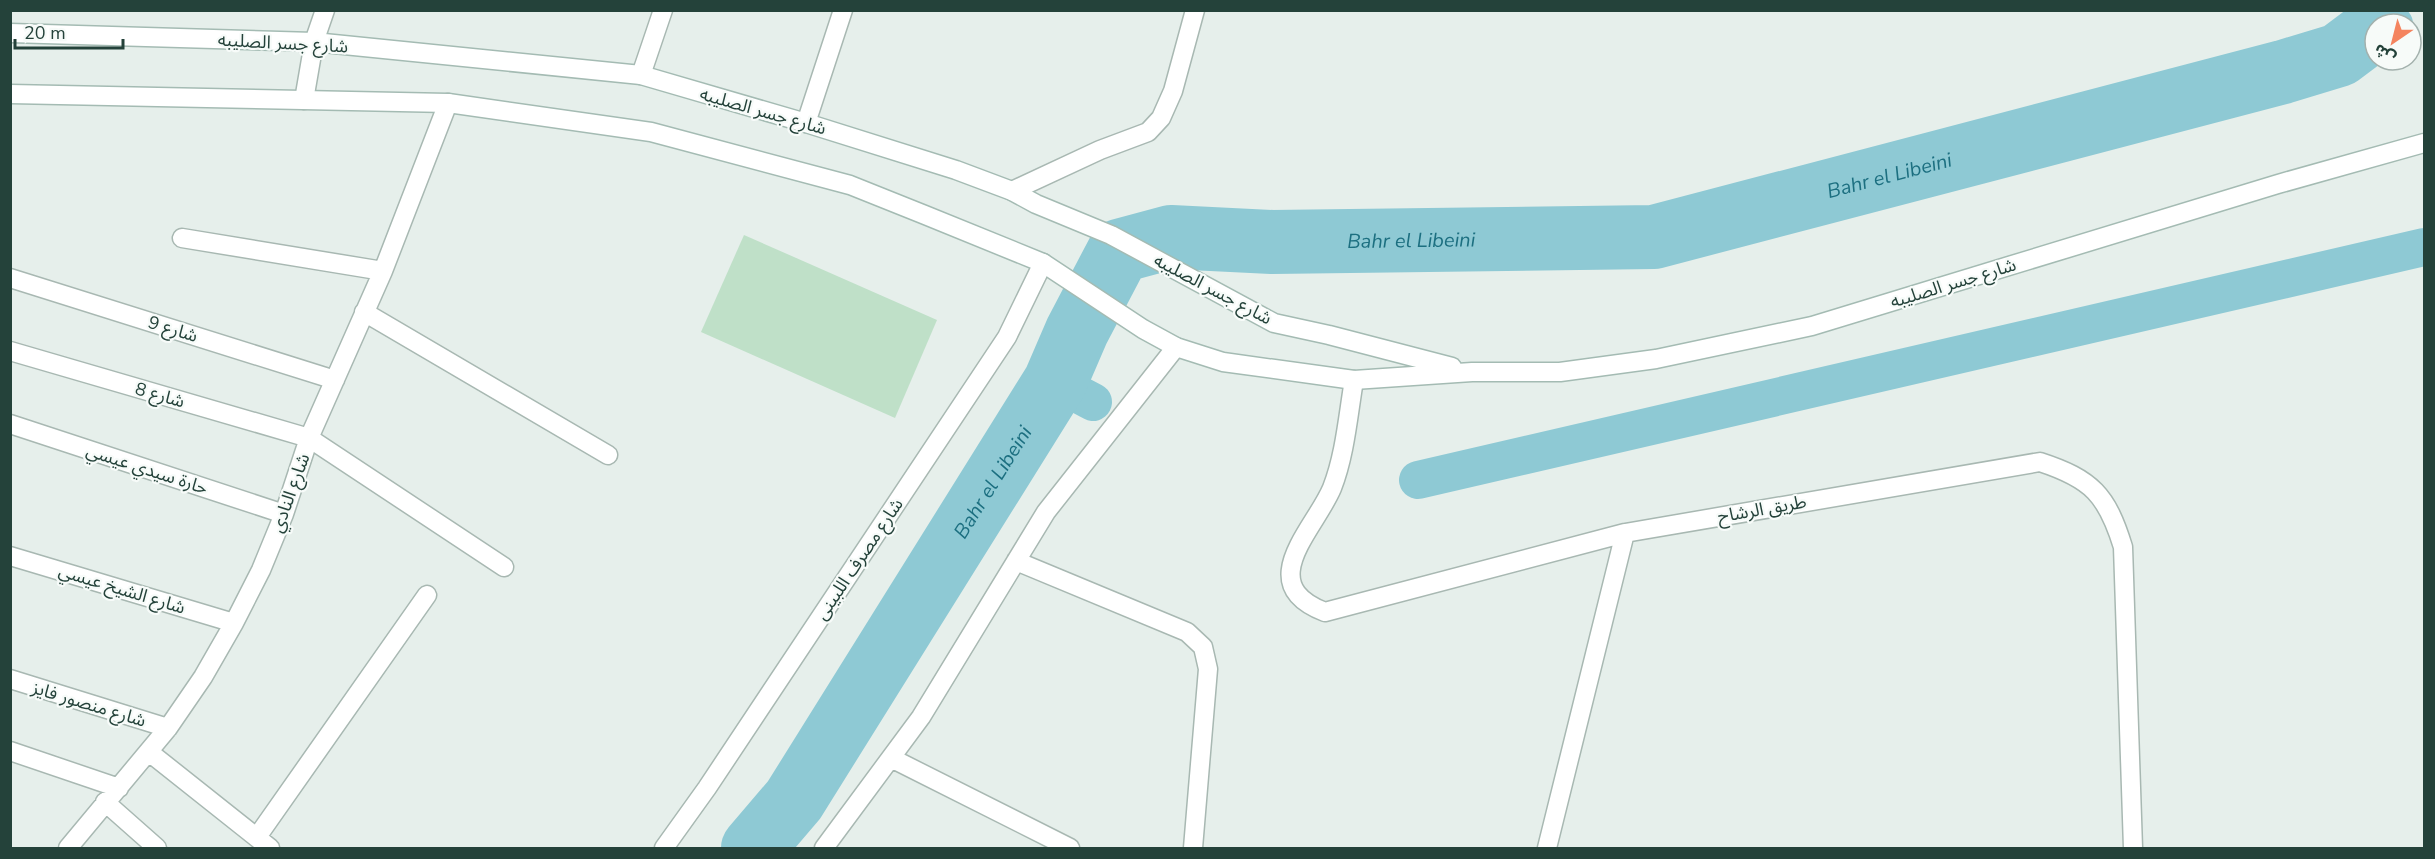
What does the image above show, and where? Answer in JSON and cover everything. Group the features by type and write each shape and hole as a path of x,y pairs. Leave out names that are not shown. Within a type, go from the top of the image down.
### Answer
{"street":[{"path":"304,100 314,42 325,10"},
{"path":"641,75 663,10"},
{"path":"807,123 843,10"},
{"path":"1012,191 1100,150 1148,132 1161,118 1173,91 1194,10"},
{"name":"شارع جسر الصليبه","path":"10,33 314,42 641,75 807,123 956,170 1012,191 1036,204 1111,236 1274,323 1472,372"},
{"name":"شارع جسر الصليبه","path":"10,94 448,103 651,132 850,185 1048,266 1143,329 1176,347 1223,362 1354,380 1472,372 1560,372 1656,358 1812,326 2266,187 2424,143"},
{"name":"شارع النادي","path":"68,849 168,728 203,676 261,570 284,514 309,438 383,271 448,103"},
{"path":"182,238 383,271"},
{"name":"شارع مصرف اللبينى","path":"664,849 1007,337 1048,266"},
{"name":"شارع 9","path":"10,278 335,380"},
{"path":"364,312 608,455"},
{"path":"824,849 921,717 1046,512 1176,347"},
{"name":"شارع 8","path":"10,351 309,438 504,567"},
{"name":"طريق الرشاح","path":"1354,380 1343,444 1332,489 1297,549 1290,574 1294,590 1306,605 1324,612 1625,533 2040,462 2071,472 2095,491 2114,517 2123,547 2133,849"},
{"name":"حارة سيدي عيسي","path":"10,424 284,514"},
{"path":"1547,849 1625,533"},
{"name":"شارع الشيخ عيسي","path":"10,556 234,623"},
{"path":"1016,561 1187,632 1203,647 1208,669 1193,849"},
{"path":"149,752 264,843 427,595"},
{"name":"شارع منصور فايز","path":"10,679 168,728"},
{"path":"10,751 119,788"},
{"path":"891,758 1070,849"},
{"path":"105,802 157,849"}],"green space":[{"path":"744,235 937,320 895,418 701,332"}],"waterway":[{"name":"Bahr el Libeini","path":"753,848 794,800 1055,382 1077,331 1119,251 1171,237 1272,242 1654,237 2283,72 2339,55 2363,37"},
{"path":"1418,480 2424,247"},
{"path":"1055,382 1093,402"}]}
